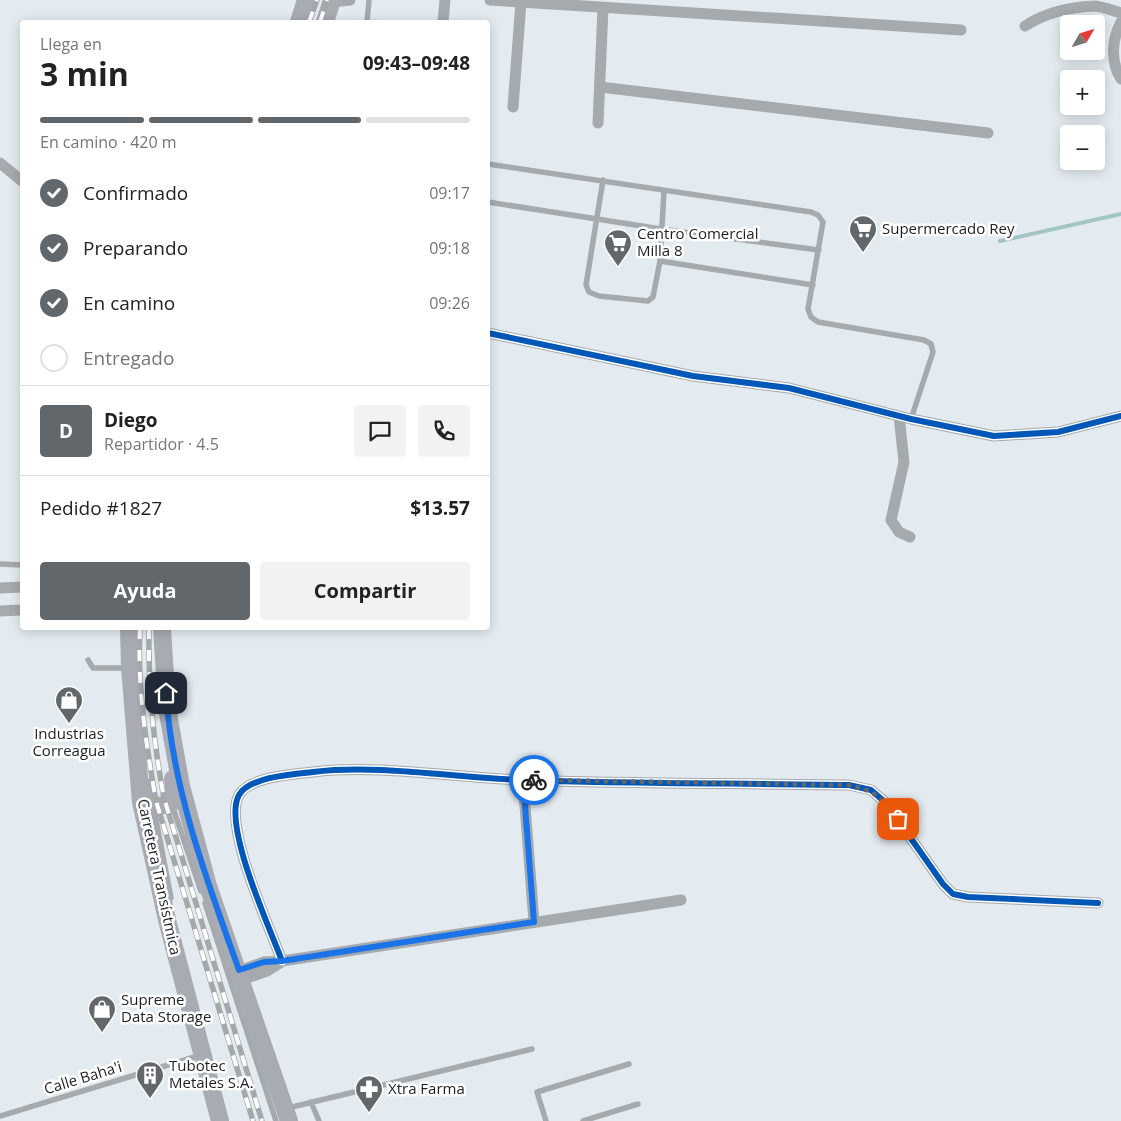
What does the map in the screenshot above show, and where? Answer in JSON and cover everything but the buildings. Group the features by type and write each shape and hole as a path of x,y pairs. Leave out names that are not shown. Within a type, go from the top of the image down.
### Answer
{"main road":[{"path":"300,20 306,0"},
{"path":"326,20 332,1"},
{"path":"131,630 148,791 150,805 154,808 172,803 175,796 162,630"},
{"name":"Carretera Transístmica","path":"131,630 130,668 141,802 168,924 201,1056 220,1121"},
{"path":"167,708 181,786 208,886 240,975 284,1117"}],"street":[{"path":"332,1 350,0"},
{"path":"443,20 445,0"},
{"path":"490,0 961,30"},
{"path":"513,107 521,2"},
{"path":"1025,26 1038,17 1060,11 1095,6 1121,13"},
{"path":"598,123 603,8"},
{"path":"1121,22 1115,33 1112,47 1121,79"},
{"path":"600,87 988,133"},
{"path":"0,163 20,179"},
{"path":"490,333 693,376 789,388 905,418 994,436 1058,432 1121,416"},
{"path":"905,418 904,462 891,520 899,532 910,537"},
{"path":"0,588 20,587"},
{"path":"0,611 20,610"},
{"path":"282,961 240,847 234,820 239,795 254,782 314,771 370,771 523,780 849,785 871,790 886,803 943,884 953,894 968,897 1098,903"},
{"path":"523,780 534,922"},
{"path":"240,975 267,971 282,961 681,900"}],"lane":[{"path":"367,20 369,0"},
{"path":"490,164 811,212 818,215 822,222 808,309 810,317 818,322 924,340 931,344 933,352 905,418"},
{"path":"603,180 586,285 589,292 599,296 648,301 654,297 660,261 664,191"},
{"path":"490,202 661,229 819,250"},
{"path":"660,261 813,284"},
{"path":"0,564 20,565"},
{"path":"88,660 93,668 130,668"},
{"path":"172,803 284,1117 312,1102 532,1049"},
{"path":"154,808 172,904"},
{"path":"182,949 227,1121"},
{"name":"Calle Baha'i","path":"0,1116 201,1056"},
{"path":"546,1121 537,1092 629,1064"},
{"path":"312,1102 319,1121"},
{"path":"583,1121 638,1104"}],"waterway":[{"path":"1000,241 1121,214"}],"railway":[{"path":"310,20 317,0"},
{"path":"321,20 327,0"},
{"path":"140,630 141,693 156,801 253,1121"},
{"path":"149,630 152,713 164,798 262,1121"}],"cycle path":[{"path":"490,333 693,376 789,388 911,419 994,436 1058,432 1121,416"},
{"path":"282,961 242,852 235,809 239,795 244,789 262,780 294,774 338,770 391,770 497,779 564,781 849,785 871,790 886,803 943,884 953,894 968,897 1098,903"}],"way so far":[{"path":"534,780 849,785 871,790 886,803 898,819"}],"place":[{"name":"Supermercado Rey","path":"863,253"},
{"name":"Centro Comercial Milla 8","path":"618,267"},
{"name":"Industrias Correagua","path":"69,724"},
{"name":"Supreme Data Storage","path":"102,1033"},
{"name":"Tubotec Metales S.A.","path":"150,1099"},
{"name":"Xtra Farma","path":"369,1113"}],"route":[{"path":"166,693 181,786 208,886 239,970 264,962 282,961 534,922 523,780 534,780"}]}
